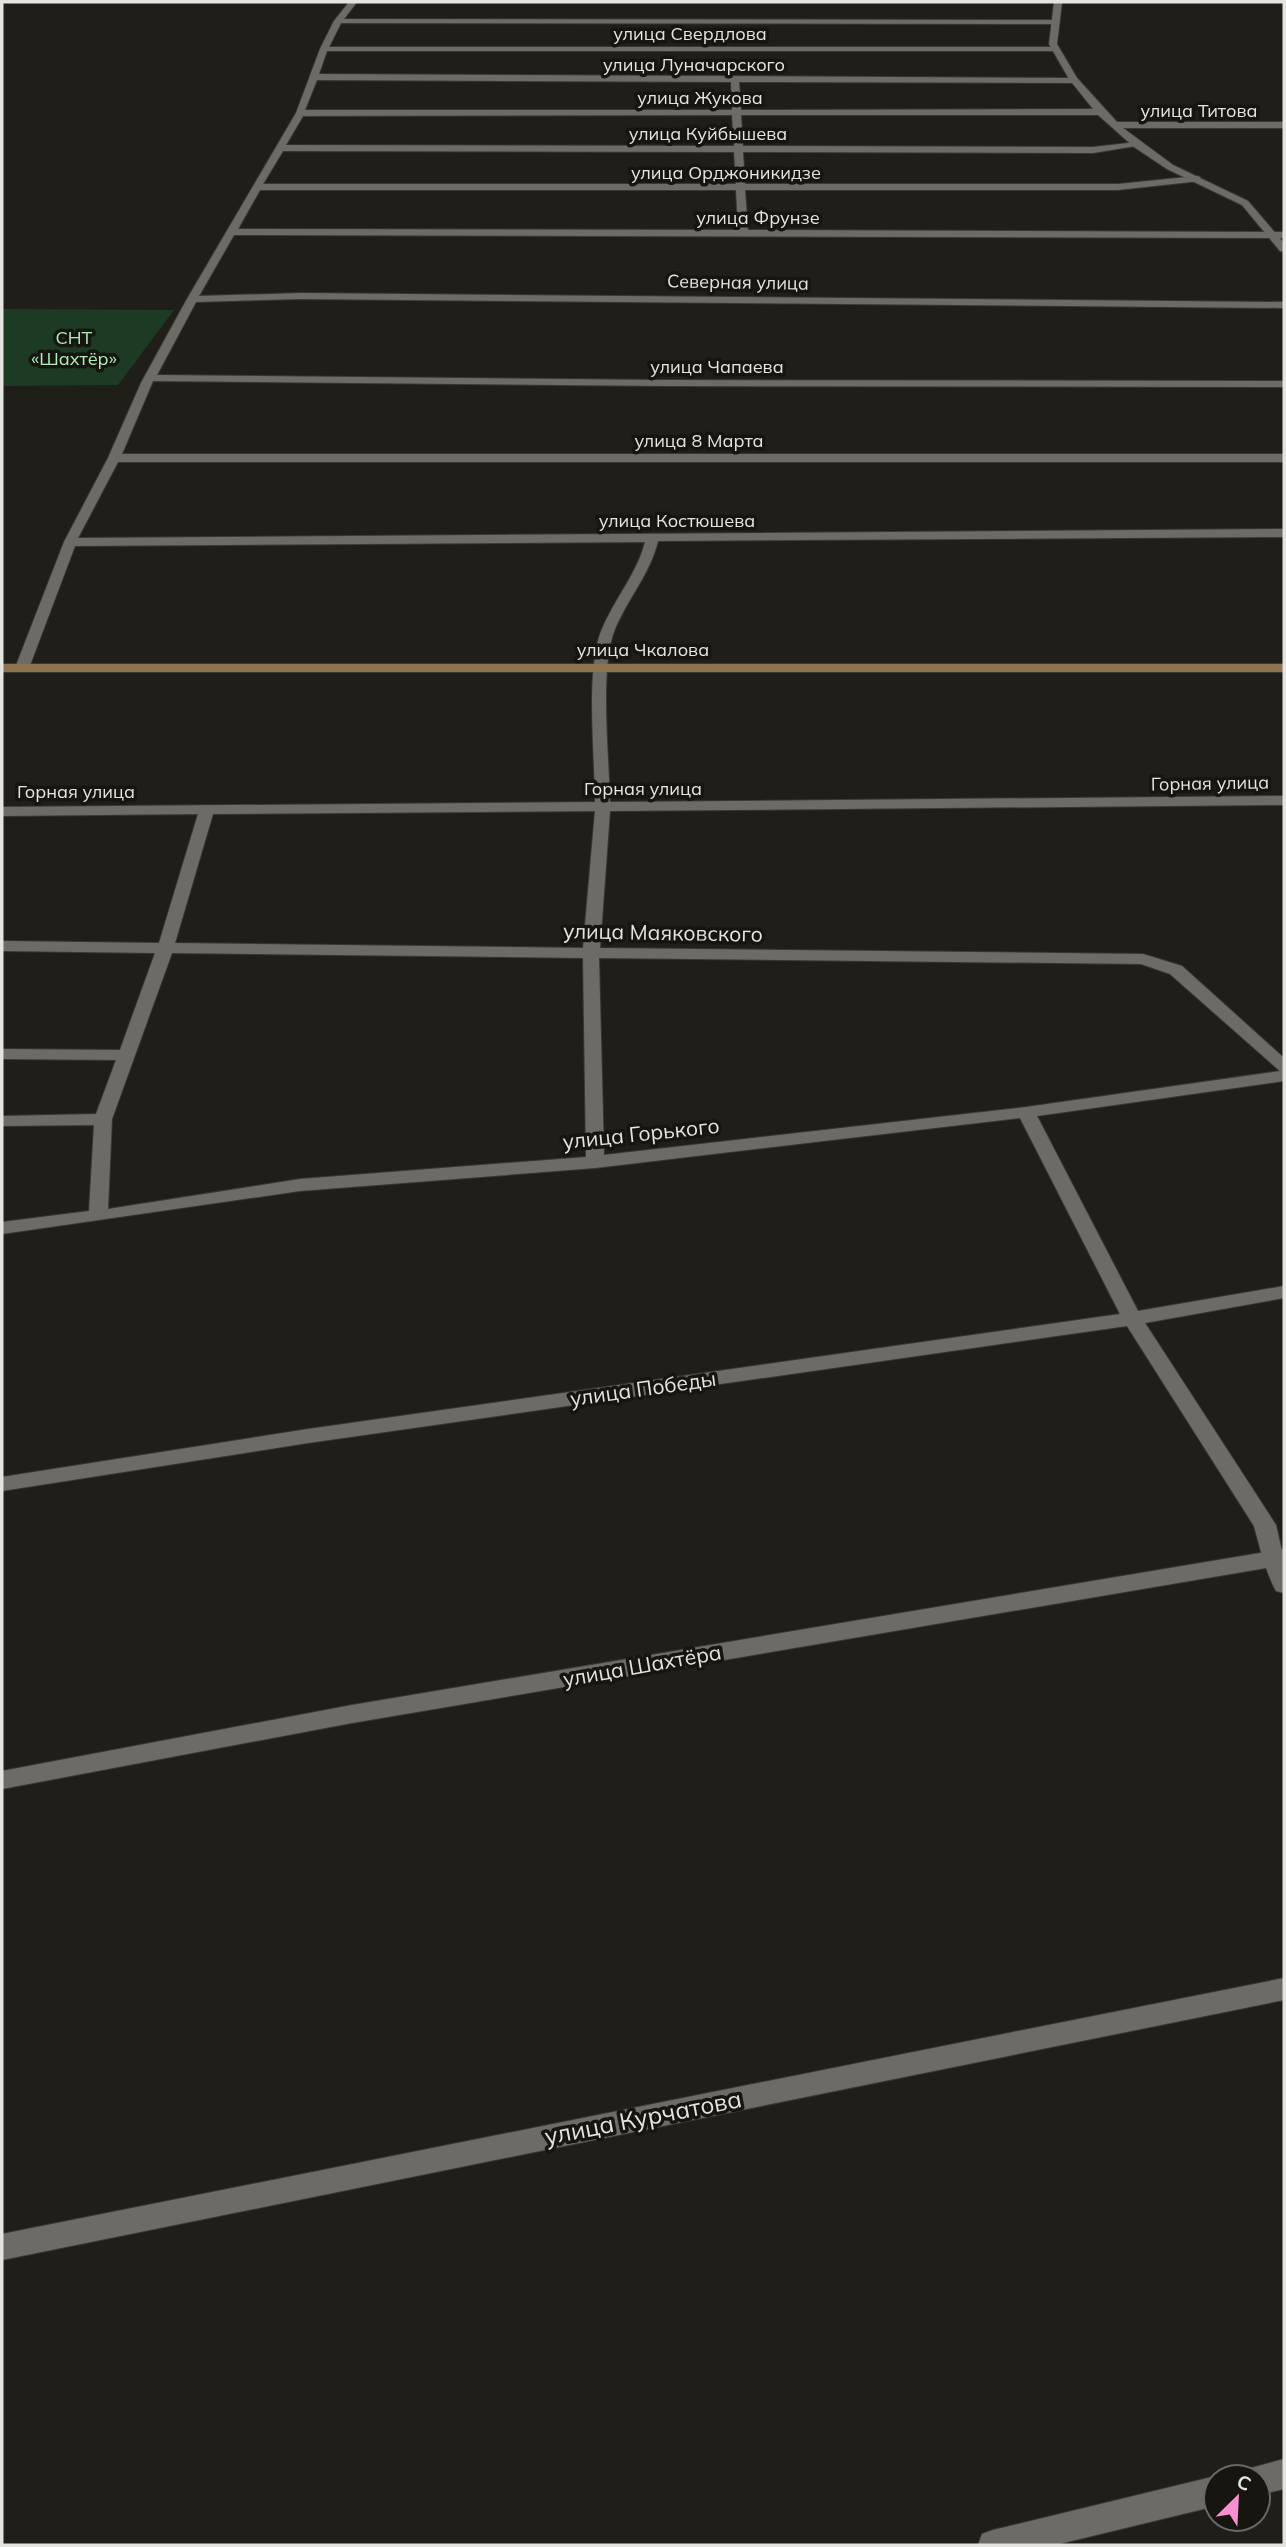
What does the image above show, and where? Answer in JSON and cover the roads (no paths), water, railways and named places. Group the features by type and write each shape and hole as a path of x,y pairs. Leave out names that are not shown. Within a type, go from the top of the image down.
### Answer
{"main road":[{"name":"улица Чкалова","path":"2,668 1284,668"}],"street":[{"path":"22,668 70,541 114,458 150,378 192,299 300,113 324,49 338,21 353,2"},
{"path":"1058,2 1053,36 1055,50 1074,81 1100,113 1137,145 1245,202 1279,235 1284,249"},
{"path":"338,21 554,30 1055,22"},
{"name":"улица Свердлова","path":"324,49 554,30 562,64 1055,50"},
{"name":"улица Луначарского","path":"314,77 562,64 734,80 1074,81"},
{"path":"734,80 743,234"},
{"name":"улица Жукова","path":"300,113 1100,113"},
{"name":"улица Титова","path":"1115,125 1284,125"},
{"name":"улица Куйбышева","path":"279,148 1093,150 1137,145"},
{"name":"улица Орджоникидзе","path":"256,187 1118,187 1197,179"},
{"name":"улица Фрунзе","path":"231,232 1279,235"},
{"name":"Северная улица","path":"192,299 301,296 1284,305"},
{"name":"улица Чапаева","path":"150,378 692,384 1284,384"},
{"name":"улица 8 Марта","path":"114,458 1284,458"},
{"name":"улица Костюшева","path":"70,541 1284,533"},
{"path":"595,1162 591,955 603,808 600,668 608,629 647,560 652,538"},
{"name":"Горная улица","path":"2,811 1284,801"},
{"path":"98,1216 103,1119 165,949 207,809"},
{"name":"улица Маяковского","path":"2,946 591,955 1143,959 1176,970 1284,1067"},
{"path":"2,1054 128,1055"},
{"name":"улица Горького","path":"2,1227 98,1216 300,1185 595,1162 1026,1112 1284,1076"},
{"path":"1026,1112 1132,1319 1265,1525 1279,1558 1284,1585"},
{"path":"2,1121 103,1119"},
{"name":"улица Победы","path":"2,1484 308,1436 1132,1319 1284,1292"},
{"name":"улица Шахтёра","path":"2,1780 352,1714 1279,1558"},
{"name":"улица Курчатова","path":"2,2247 1284,1989"},
{"path":"993,2545 1202,2494"}],"park label":[{"name":"СНТ «Шахтёр»","path":"74,347"}]}
